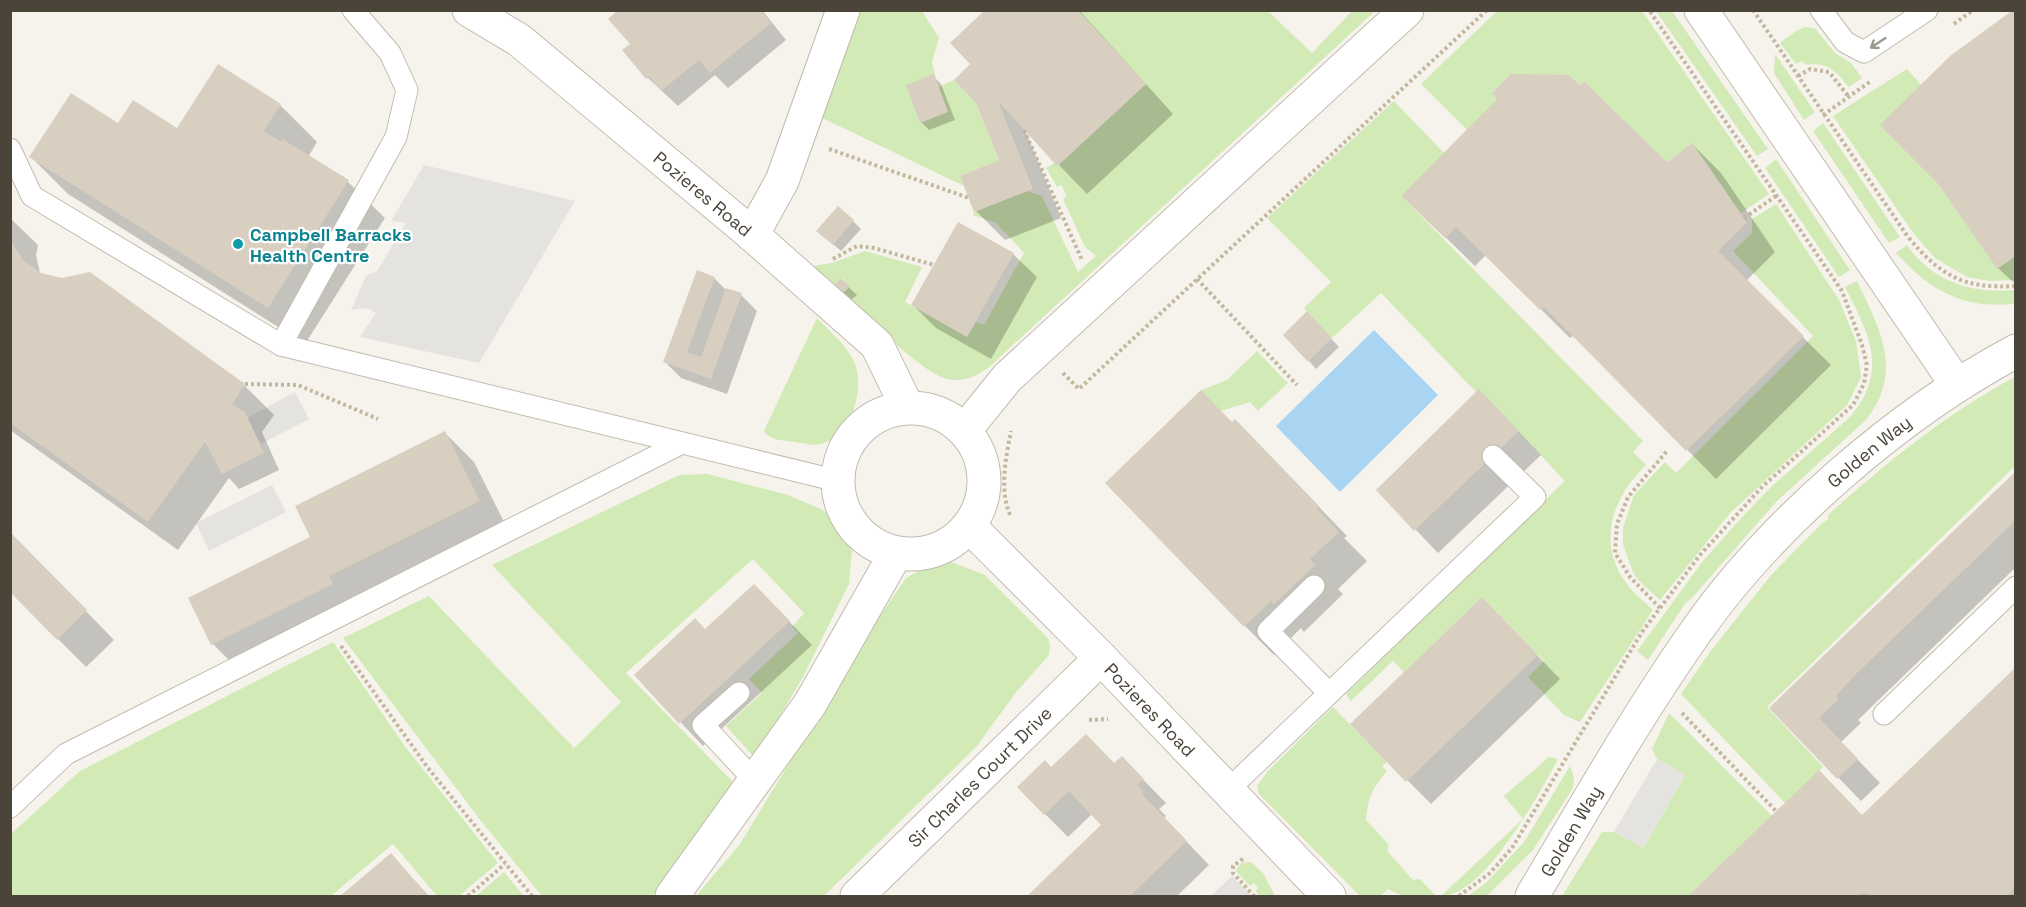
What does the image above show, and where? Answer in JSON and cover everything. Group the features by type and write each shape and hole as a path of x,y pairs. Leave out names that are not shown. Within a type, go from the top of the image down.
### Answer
{"street":[{"name":"Pozieres Road","path":"469,10 519,40 752,235 877,345 907,407"},
{"path":"752,235 782,181 843,10"},
{"path":"965,430 1007,378 1407,10"},
{"path":"1701,10 1956,384"},
{"name":"Golden Way","path":"1532,897 1697,630 1781,530 1887,435 1956,384 2016,351"},
{"path":"907,407 929,409 948,417 965,430 977,447 984,467 982,498 969,526 954,541 936,550 916,554 896,553 873,544 855,529 843,510 838,481 839,464 849,442 864,424 884,412 907,407"},
{"name":"Pozieres Road","path":"969,526 1229,789 1329,897"},
{"path":"672,897 810,704 896,553"},
{"name":"Sir Charles Court Drive","path":"857,897 1101,658"}],"lane":[{"path":"281,345 396,137 407,90 390,53 353,10"},
{"path":"1821,10 1845,42 1864,52 1927,10"},
{"path":"10,149 32,196 281,345 838,481"},
{"path":"10,807 66,754 682,443"},
{"path":"1229,789 1535,497 1493,456"},
{"path":"1314,586 1268,631 1329,693"},
{"path":"1884,714 2016,587"},
{"path":"739,693 703,725 755,781"}],"path":[{"path":"1459,897 1490,873 1512,848 1628,656 1660,608 1700,555 1761,487 1853,405 1864,384 1867,365 1842,291 1649,10"},
{"path":"1753,10 1908,237 1930,262 1948,275 1977,286 2016,286"},
{"path":"1944,31 1973,10"},
{"path":"1059,369 1079,389 1484,11"},
{"path":"1797,76 1810,69 1829,72 1849,97"},
{"path":"1756,166 1876,78"},
{"path":"1024,130 1077,251 1101,291"},
{"path":"798,138 969,198"},
{"path":"1744,218 1776,196"},
{"path":"792,270 814,261 834,259 857,246 874,248 934,266"},
{"path":"1197,279 1297,385"},
{"path":"245,384 298,385 378,419"},
{"path":"1013,523 1006,505 1004,466 1011,430 1016,422"},
{"path":"1660,608 1630,577 1615,553 1617,524 1628,497 1667,451"},
{"path":"326,623 378,702 532,897"},
{"path":"1628,656 1776,811"},
{"path":"1085,721 1104,718 1113,721"},
{"path":"1251,858 1241,859 1233,866 1233,873 1254,897"},
{"path":"468,897 505,864"}],"green space":[{"path":"852,11 922,11 939,38 932,62 938,87 954,80 976,103 999,160 960,176 964,186 816,115"},
{"path":"1078,11 1268,11 1312,53 1352,11 1375,11 988,368 979,374 959,380 937,375 909,355 842,294 850,286 842,278 834,286 812,266 832,263 865,251 922,267 905,302 967,337 976,322 984,325 1024,253 996,223 973,215 974,212 1027,191 1042,196 1078,272 1096,256 1085,247 1063,199 1067,196 1061,185 1057,187 1046,168 1055,163 1058,166 1146,84"},
{"path":"1497,11 1642,11 1769,194 1741,213 1692,143 1667,162 1584,81 1580,85 1569,75 1511,75 1492,92 1497,99 1467,130 1421,84"},
{"path":"1656,11 1672,11 1768,149 1757,156"},
{"path":"1805,27 1815,28 1835,53 1851,63 1862,78 1849,87 1836,72 1826,66 1806,65 1802,61 1796,64 1780,43"},
{"path":"1775,54 1815,112 1804,120 1774,73"},
{"path":"1907,69 1921,85 1881,125 1938,184 1997,269 2015,256 2015,280 1989,281 1967,277 1935,258 1914,234 1833,116"},
{"path":"1394,101 1444,153 1401,196 1643,441 1633,452 1646,465 1634,478 1617,505 1610,536 1617,567 1626,583 1653,610 1580,722 1564,715 1528,677 1544,661 1482,597 1404,672 1393,661 1351,701 1346,694 1565,481 1479,390 1476,392 1381,293 1332,338 1304,308 1331,282 1267,218"},
{"path":"1823,123 1900,237 1889,243 1813,131"},
{"path":"1776,159 1850,270 1839,277 1765,168"},
{"path":"1776,204 1839,300 1856,341 1861,377 1847,405 1731,512 1660,600 1638,580 1623,544 1623,528 1634,495 1665,462 1676,473 1813,336 1733,251 1752,233 1752,219"},
{"path":"1907,245 1929,268 1955,283 1984,290 2015,290 2015,304 1979,303 1949,295 1922,278 1896,253"},
{"path":"1857,281 1880,333 1884,350 1886,368 1884,385 1877,402 1866,420 1777,501 1686,602 1648,660 1637,651 1703,561 1770,488 1851,416 1863,399 1872,367 1871,352 1861,321 1845,287"},
{"path":"817,318 843,345 855,364 858,386 853,412 840,433 820,444 775,439 764,431"},
{"path":"1257,351 1288,383 1258,411 1250,402 1221,411 1201,390 1227,380"},
{"path":"2015,377 2015,466 1767,707 1823,767 1785,803 1681,694 1710,652 1772,574 1828,519 1828,515 1917,440 1965,407"},
{"path":"707,474 788,495 823,510 844,529 852,551 849,584 803,677 755,758 726,726 762,693 749,679 798,633 792,627 804,613 753,559 626,673 733,782 696,841 652,896 542,896 481,821 343,638 429,596 574,748 621,702 492,565 679,475"},
{"path":"946,560 985,575 1048,638 1049,655 1017,691 976,747 824,896 696,896 740,844 869,632 906,578 926,567"},
{"path":"333,642 406,748 498,863 459,896 437,896 393,844 331,896 11,896 11,834 80,771"},
{"path":"1333,707 1387,762 1382,766 1387,771 1369,799 1366,820 1389,845 1387,851 1413,880 1420,879 1436,896 1403,896 1388,889 1380,896 1360,896 1259,794 1257,786 1268,771"},
{"path":"1669,713 1772,816 1688,896 1562,896 1602,832 1614,832 1644,847 1685,775 1657,759 1652,749"},
{"path":"1549,757 1558,759 1538,794 1523,819 1504,796"},
{"path":"1570,766 1574,777 1573,788 1533,850 1487,896 1468,896 1488,881 1524,842"},
{"path":"1522,820 1492,862 1475,880 1458,892 1441,896"},
{"path":"1251,862 1263,873 1275,896 1260,896 1255,891 1258,888 1254,883 1250,886 1236,871 1241,863"},
{"path":"504,872 524,896 476,896"}],"shaded area":[{"path":"424,165 575,201 479,363 360,337 376,313 367,308 351,310 366,276 377,271 406,223 391,221"},
{"path":"295,392 309,419 261,444 247,418"},
{"path":"272,485 286,512 209,551 196,523"},
{"path":"1657,759 1685,775 1643,848 1614,832"},
{"path":"1232,876 1252,896 1211,896"}],"water":[{"path":"1374,330 1438,395 1340,492 1276,426"}],"building":[{"path":"618,10 761,10 771,23 710,73 699,60 661,91 650,77 646,79 622,50 630,44 608,19"},
{"path":"985,10 1078,10 1146,84 1057,166 998,101 1033,189 974,212 960,176 999,160 976,103 954,80 970,64 950,43"},
{"path":"2016,10 2016,256 1997,269 1938,184 1880,125 1950,56"},
{"name":"Campbell Barracks Health Centre","path":"218,64 281,104 264,131 281,142 282,139 349,180 268,308 29,157 71,93 118,123 133,100 177,128"},
{"path":"934,74 948,112 920,123 906,85"},
{"path":"1511,74 1569,75 1580,85 1584,81 1667,162 1692,143 1747,223 1718,251 1804,336 1686,451 1544,307 1540,310 1456,227 1445,238 1401,196 1497,99 1492,93"},
{"path":"838,206 854,220 833,245 816,231"},
{"path":"958,222 1014,253 967,337 911,305"},
{"path":"10,240 23,260 41,273 62,278 90,272 245,384 232,404 245,412 264,453 222,474 205,442 148,522 10,423"},
{"path":"697,270 715,277 687,352 701,357 726,288 742,293 711,379 663,362"},
{"path":"841,278 850,286 842,294 834,286"},
{"path":"1307,311 1332,338 1308,362 1283,335"},
{"path":"1479,389 1519,431 1414,531 1376,490"},
{"path":"1201,390 1232,422 1235,419 1319,506 1317,509 1339,532 1310,559 1315,565 1274,604 1271,601 1244,627 1105,483"},
{"path":"445,431 480,501 329,576 333,584 211,645 188,598 310,537 295,506"},
{"path":"2016,471 2016,520 1854,676 1836,696 1839,699 1819,718 1858,759 1837,779 1769,708"},
{"path":"10,532 87,610 57,640 10,592"},
{"path":"754,584 790,621 679,724 634,675 695,618 705,629"},
{"path":"1482,597 1538,655 1406,782 1350,724"},
{"path":"2016,667 2016,887 2006,896 1868,896 1864,893 1860,896 1688,896 1819,770 1862,815"},
{"path":"1086,734 1114,763 1122,756 1144,779 1137,785 1144,792 1142,794 1187,841 1130,896 1027,896 1101,825 1069,791 1044,815 1017,787 1045,760 1051,767"},
{"path":"391,853 428,896 340,896"}],"place":[{"name":"Campbell Barracks Health Centre","path":"238,244"}]}
